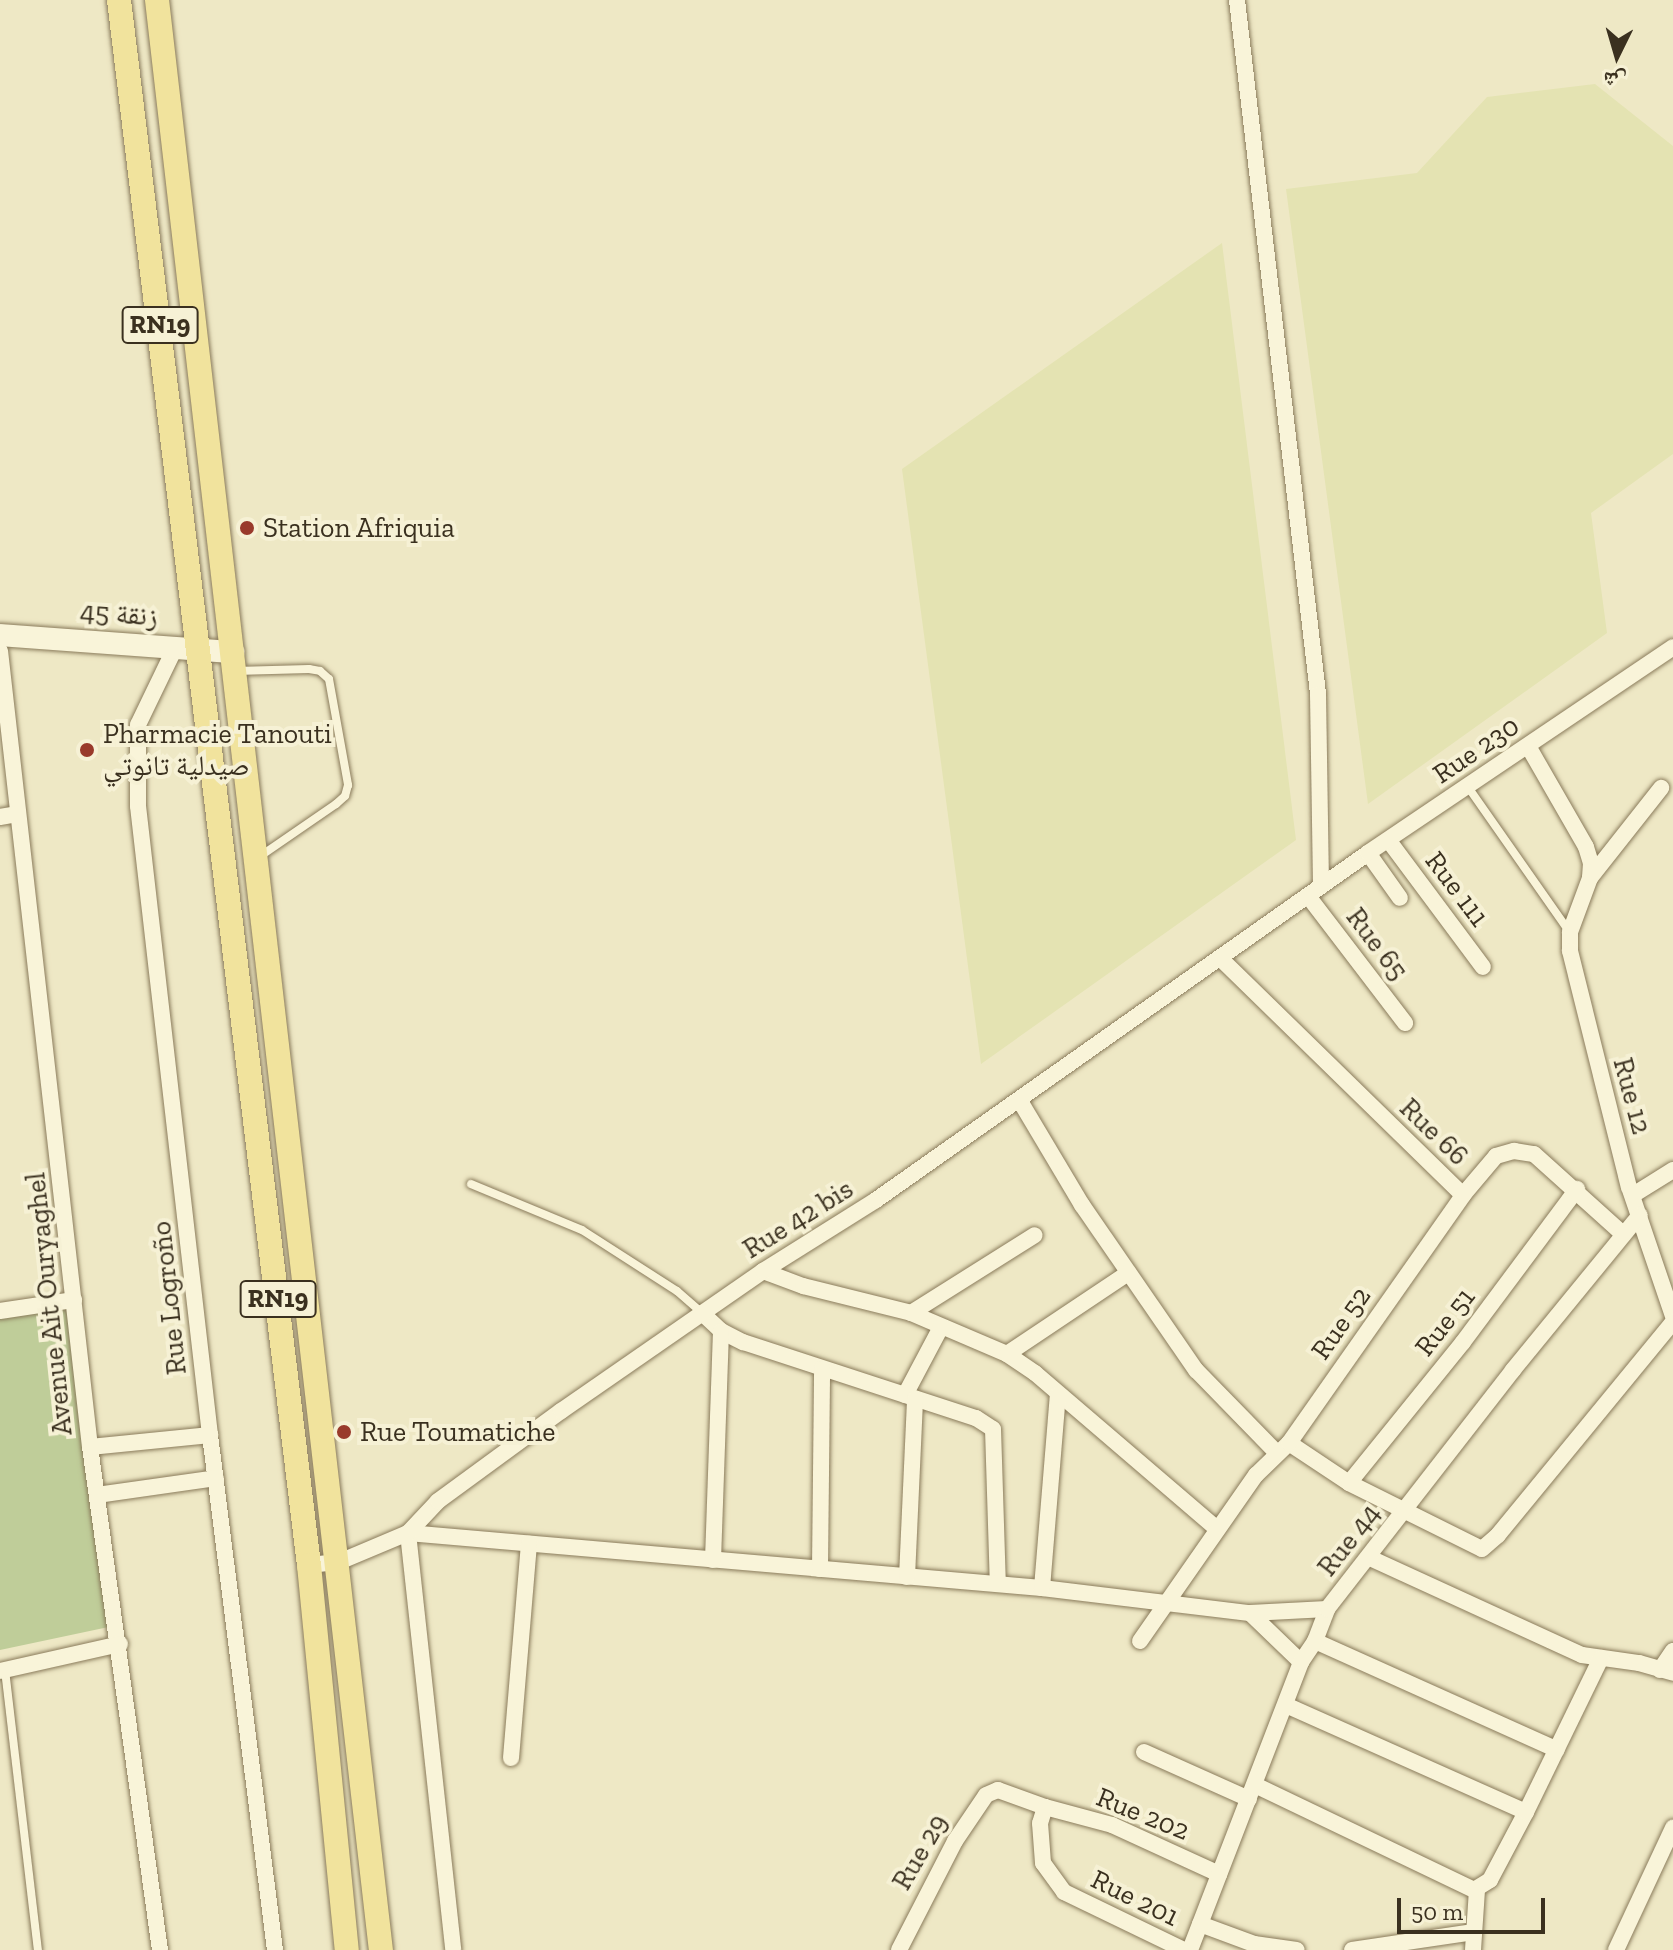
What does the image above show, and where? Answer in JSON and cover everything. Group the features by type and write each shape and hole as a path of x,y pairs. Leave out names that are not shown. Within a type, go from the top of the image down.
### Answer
{"main road":[{"name":"RN19","path":"119,0 187,649 309,1565 347,1950"},
{"name":"RN19","path":"157,0 339,1562 381,1950"}],"street":[{"path":"1237,0 1318,694 1314,891"},
{"name":"زنقة 45","path":"0,635 187,649 234,662"},
{"name":"Rue 230","path":"1314,891 1673,647"},
{"name":"Rue Logroño","path":"187,649 138,725 138,806 210,1435 275,1950"},
{"name":"Avenue Ait Ouryaghel","path":"0,651 9,816 74,1300 90,1447 120,1644 160,1950"},
{"path":"1528,746 1586,847 1590,878"},
{"path":"1570,932 1590,878 1661,788"},
{"name":"Rue 111","path":"1389,841 1483,967"},
{"path":"1368,853 1400,898"},
{"name":"Rue 42 bis","path":"309,1565 339,1562 408,1533 419,1518 462,1482 763,1271 876,1200 1020,1101 1314,891"},
{"name":"Rue 65","path":"1314,891 1405,1023"},
{"name":"Rue 12","path":"1570,932 1580,998 1633,1195 1673,1316"},
{"name":"Rue 66","path":"1220,958 1463,1195 1496,1156 1514,1151 1534,1154 1577,1189 1623,1234"},
{"path":"1020,1101 1128,1273 1196,1370 1282,1447 1475,1548 1489,1545 1673,1322"},
{"path":"1633,1195 1673,1170"},
{"name":"Rue 51","path":"1349,1483 1463,1342 1577,1189"},
{"name":"Rue 52","path":"1166,1603 1256,1475 1282,1447 1463,1195"},
{"name":"Rue 44","path":"1190,1950 1301,1662 1315,1641 1327,1609 1640,1215"},
{"path":"911,1313 1035,1235"},
{"path":"763,1271 803,1286 911,1313 1007,1354 1035,1373 1217,1529"},
{"path":"1007,1354 1128,1273"},
{"path":"0,1311 74,1300"},
{"path":"702,1313 721,1331 822,1369 976,1418 996,1434 998,1584"},
{"path":"907,1577 910,1397 941,1327"},
{"path":"713,1560 721,1331"},
{"path":"820,1569 822,1369"},
{"path":"1042,1588 1058,1395"},
{"path":"90,1447 210,1435"},
{"path":"97,1495 216,1478"},
{"path":"453,1950 408,1533 1042,1588 1250,1613 1327,1609"},
{"path":"511,1758 529,1544"},
{"path":"1370,1558 1566,1649 1666,1671 1673,1651"},
{"path":"1140,1641 1166,1603"},
{"path":"1250,1613 1301,1662"},
{"path":"1315,1641 1557,1750"},
{"path":"2,1670 120,1644"},
{"path":"1473,1950 1477,1890 1490,1880 1601,1658"},
{"path":"1286,1705 1526,1812"},
{"path":"1144,1752 1252,1792 1477,1890"},
{"name":"Rue 29","path":"899,1950 955,1841 986,1795 998,1790 1045,1807"},
{"name":"Rue 202","path":"1045,1807 1112,1825 1219,1874"},
{"name":"Rue 201","path":"1045,1807 1039,1845 1043,1863 1064,1892 1184,1950"},
{"path":"1616,1950 1673,1828"},
{"path":"1200,1924 1254,1944 1297,1950"},
{"path":"1352,1950 1474,1932"}],"lane":[{"path":"234,662 309,669 320,671 329,679 348,785 336,804 255,860"},
{"path":"1468,787 1570,932"},
{"path":"471,1184 582,1230 677,1291 702,1313"},
{"path":"2,1670 38,1950"}],"green space":[{"path":"1595,84 1673,146 1673,454 1591,513 1607,633 1368,804 1286,189 1417,173 1487,97"},
{"path":"1222,243 1296,840 981,1064 902,469"},
{"path":"78,1303 118,1625 0,1650 0,1317"}],"place":[{"name":"Station Afriquia","path":"247,528"},
{"name":"Pharmacie Tanouti صيدلية تانوتي","path":"87,750"},
{"name":"Rue Toumatiche","path":"344,1432"}]}
